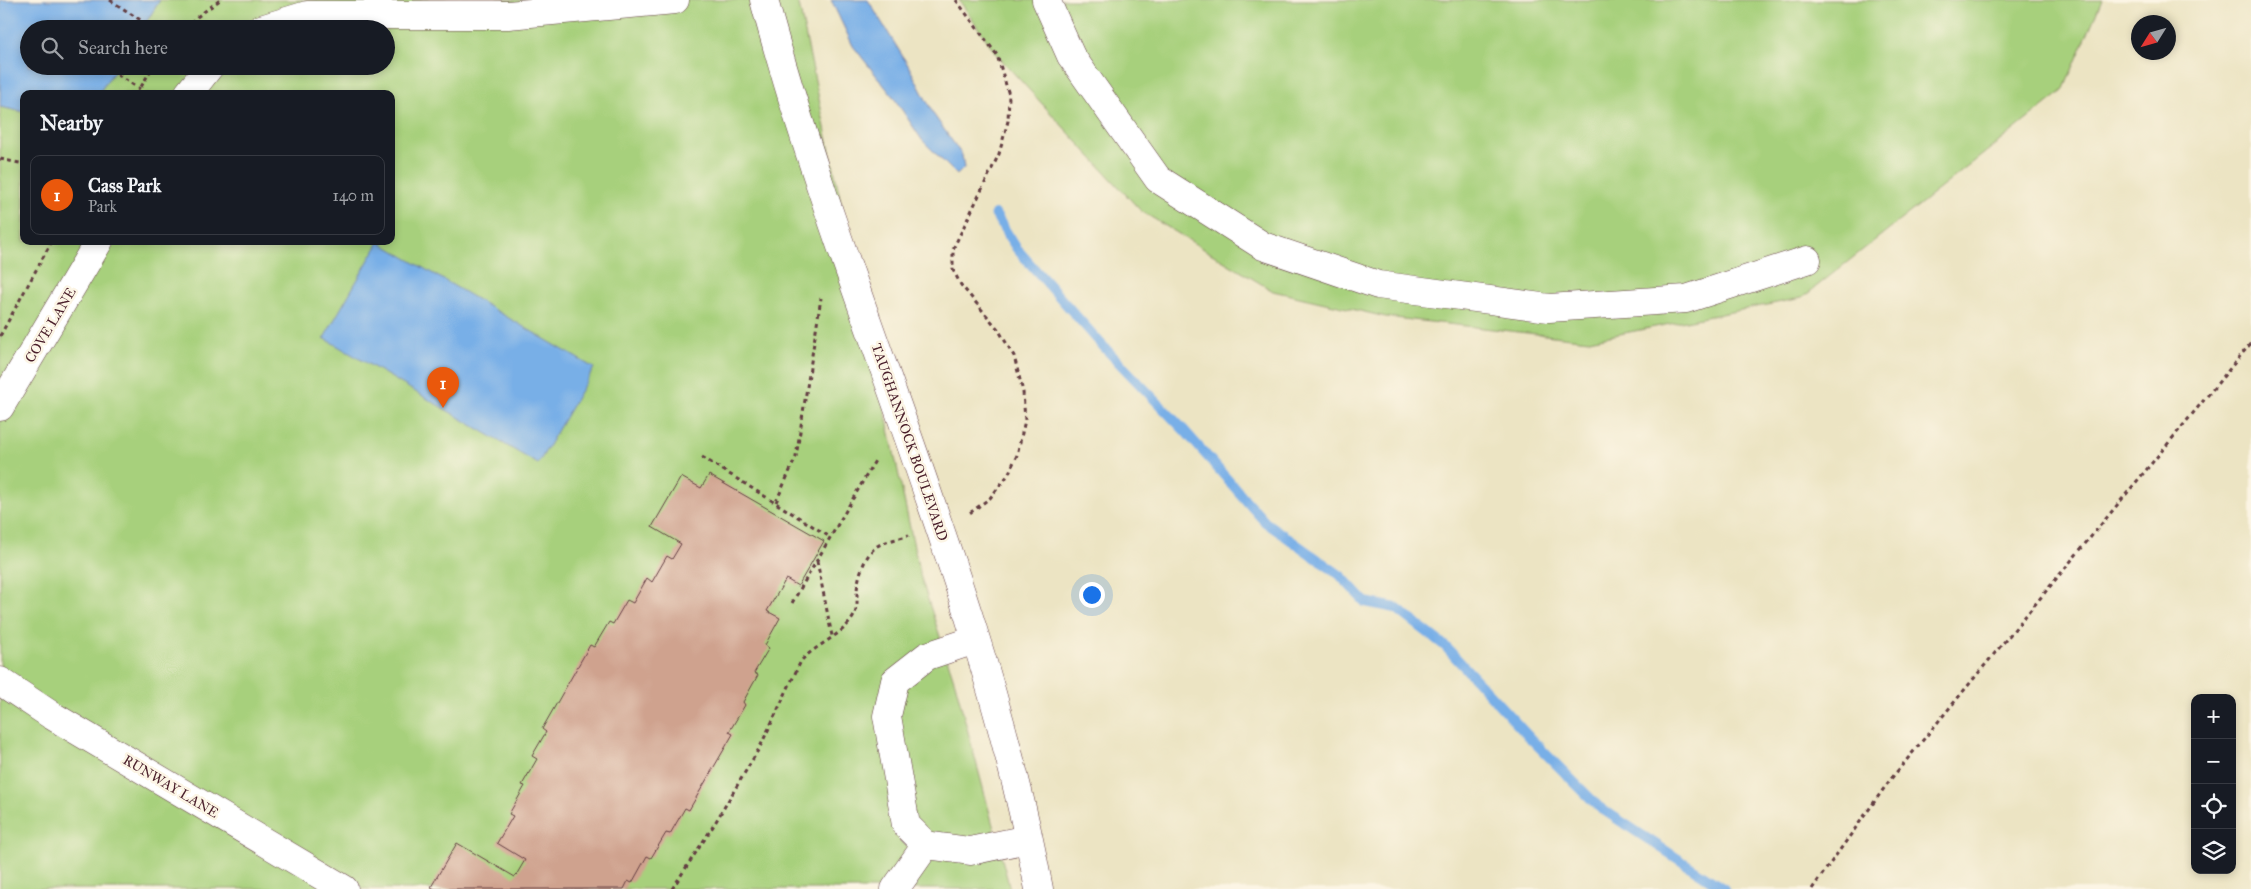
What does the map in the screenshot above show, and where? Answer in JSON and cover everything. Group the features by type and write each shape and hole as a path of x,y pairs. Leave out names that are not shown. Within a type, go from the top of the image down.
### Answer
{"street":[{"path":"291,20 307,15 508,15 675,0"},
{"name":"TAUGHANNOCK BOULEVARD","path":"764,0 787,85 939,524 975,640 998,715 1039,889"},
{"path":"1046,0 1071,56 1158,179 1263,246 1378,285 1549,308 1686,299 1807,260"},
{"path":"191,90 203,75"},
{"name":"COVE LANE","path":"0,407 97,245"},
{"path":"975,640 927,656 895,681 887,716 906,825 926,845 970,851 1028,839"},
{"name":"RUNWAY LANE","path":"0,681 51,715 344,889"},
{"path":"895,889 926,845"}],"path":[{"path":"110,0 140,20"},
{"path":"194,20 220,0"},
{"path":"956,0 997,55 1008,95 1008,121 999,154 953,249 953,270 960,284 998,329 1014,356 1023,392 1025,420 1016,456 1008,476 990,498 966,516"},
{"path":"118,75 140,89 148,75"},
{"path":"0,159 20,163"},
{"path":"0,336 50,245"},
{"path":"776,502 796,457 822,298"},
{"path":"1812,889 1890,780 2251,343"},
{"path":"702,458 830,537"},
{"path":"792,603 876,459"},
{"path":"672,889 712,828 760,747 801,661 811,650 852,620 858,607 857,592 859,579 866,560 876,547 903,538"},
{"path":"817,561 832,636"}],"green space":[{"path":"160,0 798,0 920,575 955,683 1010,889 0,889 0,107 20,111 20,245 395,245 395,90 101,90 112,75 395,75 395,20 148,20"},
{"path":"959,0 2102,0 2063,91 1802,298 1589,340 1386,317 1273,291 1141,211 997,55"}],"water":[{"path":"0,0 160,0 148,20 20,20 20,75 112,75 101,90 20,90 20,111 0,107"},
{"path":"831,0 868,0 908,65 934,115 962,155 964,168 957,175 922,140 894,98 853,46"},
{"path":"377,245 384,245 594,368 538,464 324,338"}],"building":[{"path":"709,475 824,541 798,586 786,579 767,611 780,618 765,645 769,648 754,673 758,675 743,702 745,705 729,732 733,734 689,810 685,808 670,834 666,833 651,858 647,856 632,883 628,881 624,889 435,889 431,887 457,843 515,877 525,860 497,843 513,816 509,814 525,786 522,785 537,759 532,756 546,732 542,729 590,645 594,647 609,622 613,624 627,600 633,603 647,578 652,582 667,556 672,559 681,544 652,527 681,477 701,488"}],"waterway":[{"path":"995,214 1017,249 1102,345 1184,430 1265,522 1340,575 1365,602 1396,608 1445,646 1529,737 1599,807 1724,889"}],"place":[{"name":"Cass Park","path":"443,408"}]}
